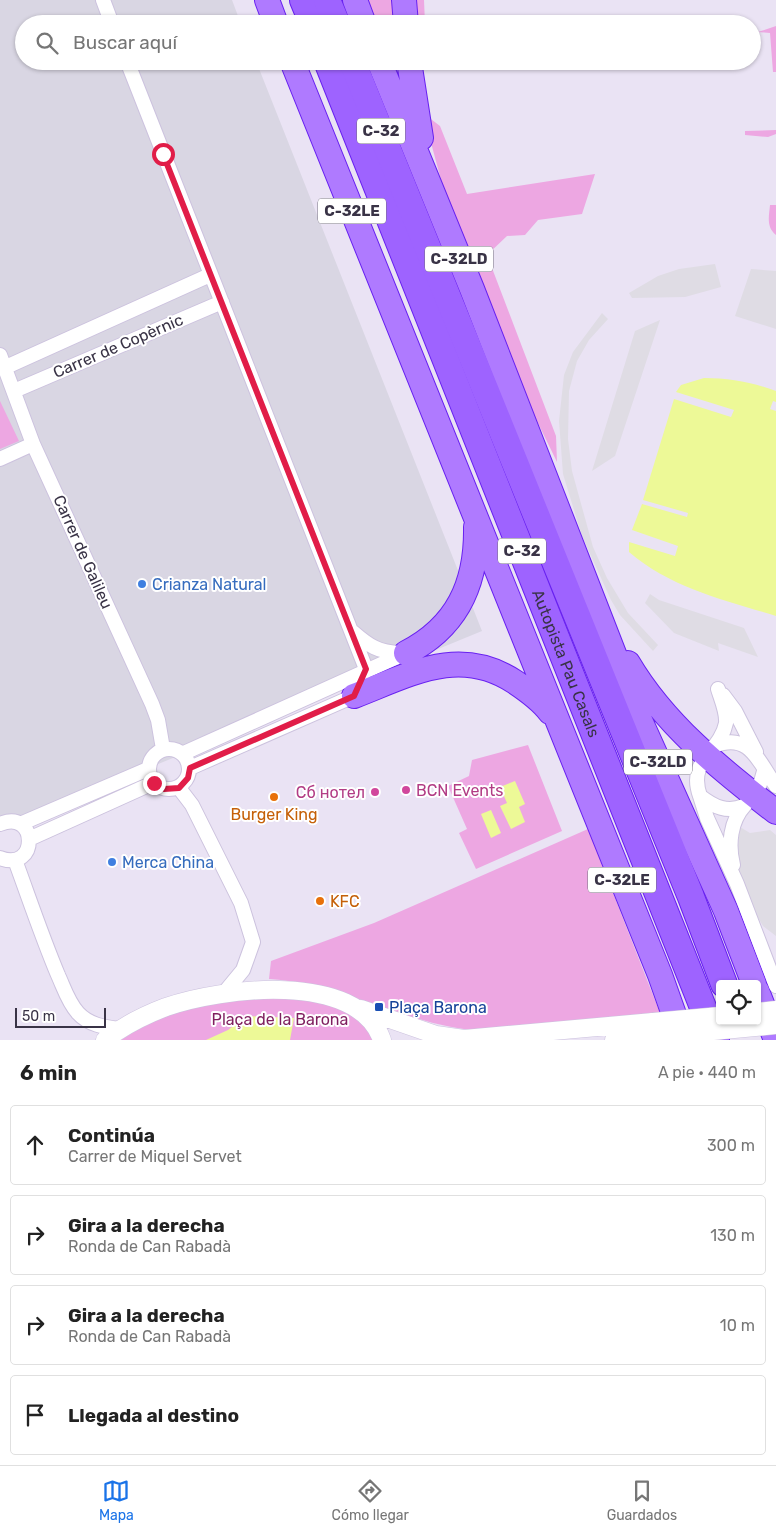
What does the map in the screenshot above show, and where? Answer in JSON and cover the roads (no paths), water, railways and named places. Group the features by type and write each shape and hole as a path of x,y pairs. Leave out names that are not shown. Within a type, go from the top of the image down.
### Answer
{"highway":[{"path":"267,0 273,15"},
{"path":"303,0 309,15"},
{"path":"327,0 333,15"},
{"path":"355,0 361,15"},
{"path":"404,0 405,15"},
{"name":"C-32LE","path":"296,70 660,975 683,1040"},
{"name":"Autopista Pau Casals","path":"332,70 716,1040"},
{"name":"Autopista Pau Casals","path":"356,70 691,897 722,980"},
{"name":"C-32LD","path":"383,70 639,718 726,910 752,980"},
{"path":"410,70 430,186"},
{"path":"406,653 427,642 454,615 471,582 476,541 476,520"},
{"path":"588,586 640,682 670,720 710,750 749,801 776,812"},
{"path":"354,696 428,667 464,664 484,667 504,675 542,703 557,721"},
{"path":"761,1001 776,1040"},
{"path":"739,1025 745,1040"}],"street":[{"path":"103,0 109,15"},
{"path":"130,70 366,669 354,696 190,768"},
{"name":"Carrer de Copèrnic","path":"3,361 210,276"},
{"name":"Carrer de Copèrnic","path":"14,391 222,302"},
{"name":"Carrer de Galileu","path":"3,361 33,444 152,704 158,720 163,749"},
{"path":"0,459 33,444"},
{"path":"352,631 366,644 382,652 406,653"},
{"path":"184,753 366,669 406,653"},
{"path":"776,786 764,771 732,706 718,689 726,723 697,774 696,782 707,818 737,884 776,986"},
{"path":"710,750 725,743 739,743 758,756"},
{"path":"174,748 184,753 190,768 188,778 179,788 164,789 154,783 148,769 151,758 163,749 174,748"},
{"path":"20,824 148,769"},
{"path":"737,884 730,840 749,801 760,788 764,771"},
{"path":"29,840 154,783"},
{"path":"179,788 192,805 243,907 253,942 243,970 224,992"},
{"path":"700,796 727,810 749,801"},
{"path":"0,824 12,821 20,824 27,831 29,840 24,854 15,860 0,858"},
{"path":"15,860 45,944 70,1001 78,1013 88,1022 101,1027 120,1029"},
{"path":"105,1040 120,1029 165,1008 224,992 270,990 315,993 436,1036 458,1038 776,1024"},
{"path":"360,1009 371,1020 382,1040"},
{"path":"761,1012 776,1010"},
{"path":"614,1040 716,1017"}],"place":[{"name":"Crianza Natural","path":"142,584"},
{"name":"BCN Events","path":"406,790"},
{"name":"Сб нотел","path":"375,792"},
{"name":"Burger King","path":"274,797"},
{"name":"Merca China","path":"112,862"},
{"name":"KFC","path":"320,901"},
{"name":"Plaça Barona","path":"379,1007"}],"park label":[{"name":"Plaça de la Barona","path":"280,1019"}]}
